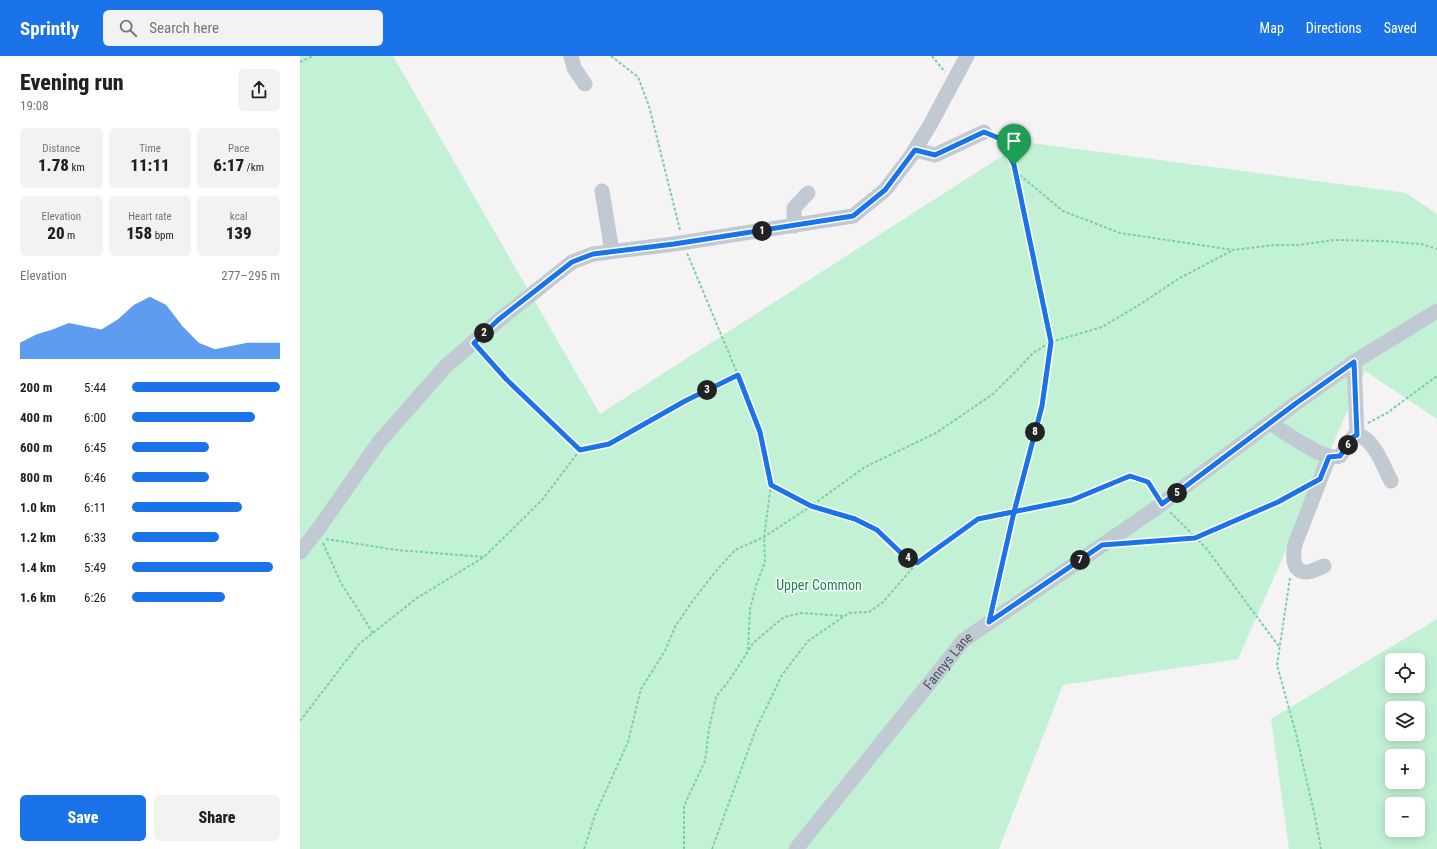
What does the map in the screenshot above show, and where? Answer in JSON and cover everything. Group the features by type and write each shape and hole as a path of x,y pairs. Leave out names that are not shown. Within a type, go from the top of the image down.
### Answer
{"street":[{"path":"571,56 574,68 584,84"},
{"path":"300,552 319,528 379,442 446,366 474,343 498,320 572,262 593,254 682,243 853,216 885,190 915,150 967,56"},
{"path":"915,150 935,155 984,132"},
{"path":"602,191 612,252"},
{"path":"794,226 794,208 808,193"},
{"name":"Fannys Lane","path":"796,849 964,640 1162,504 1354,362 1437,311"},
{"path":"1270,423 1312,449 1329,457 1340,456 1357,432 1354,362"},
{"path":"1357,432 1367,439 1372,445 1391,480"},
{"path":"1324,566 1308,572 1301,571 1295,565 1293,557 1295,544 1329,457"}],"path":[{"path":"300,62 313,56"},
{"path":"611,56 638,77 651,114 682,243 738,375 760,432 771,485 764,537 765,562 756,586 750,609 748,651"},
{"path":"932,56 953,82"},
{"path":"984,132 1001,139 1014,165 1051,342 1042,406 1014,512 989,622"},
{"path":"1015,171 1063,211 1120,233 1233,250 1274,245 1298,245 1334,240 1382,240 1422,244 1437,249"},
{"path":"584,849 595,815 628,742 641,689 665,651 675,627 691,603 716,571 736,550 764,537 811,506 865,467 936,433 993,394 1017,370 1032,352 1051,342 1102,327 1139,306 1178,279 1233,250"},
{"path":"474,343 506,379 580,450"},
{"path":"300,721 360,644 417,598 484,557 542,500 580,450 609,444 685,401 738,375"},
{"path":"1357,432 1434,380 1437,376"},
{"path":"712,849 756,729 782,675 808,641 849,613 869,612 883,602 917,563 978,519 1072,500 1130,476 1148,482 1162,504 1206,548 1280,648"},
{"path":"1126,543 1195,538 1278,502 1320,479"},
{"path":"771,485 811,506 855,519 877,530 900,552 917,563"},
{"path":"373,633 341,583 321,539 396,550 484,557"},
{"path":"1294,561 1289,580 1277,665 1299,749 1321,849"},
{"path":"684,849 684,806 705,761 709,729 716,697 731,678 752,643 784,617 802,613 844,617"}],"green space":[{"name":"Upper Common","path":"300,56 393,56 600,414 1024,142 1406,193 1437,214 1437,419 1365,371 1238,659 1063,685 999,849 300,849"},
{"path":"1437,619 1437,849 1289,849 1271,719"}],"route":[{"path":"1014,165 1001,139 984,132 935,155 915,150 885,190 853,216 674,244 593,254 572,262 498,320 474,343 506,379 580,450 609,444 685,401 738,375 760,432 771,485 811,506 855,519 877,530 900,552 917,563 978,519 1014,512 1072,500 1130,476 1148,482 1162,504 1295,404 1354,362 1357,435 1353,437 1340,456 1329,457 1320,479 1278,502 1195,538 1102,545 989,622 1014,512 1042,406 1051,342 1014,165"}]}
